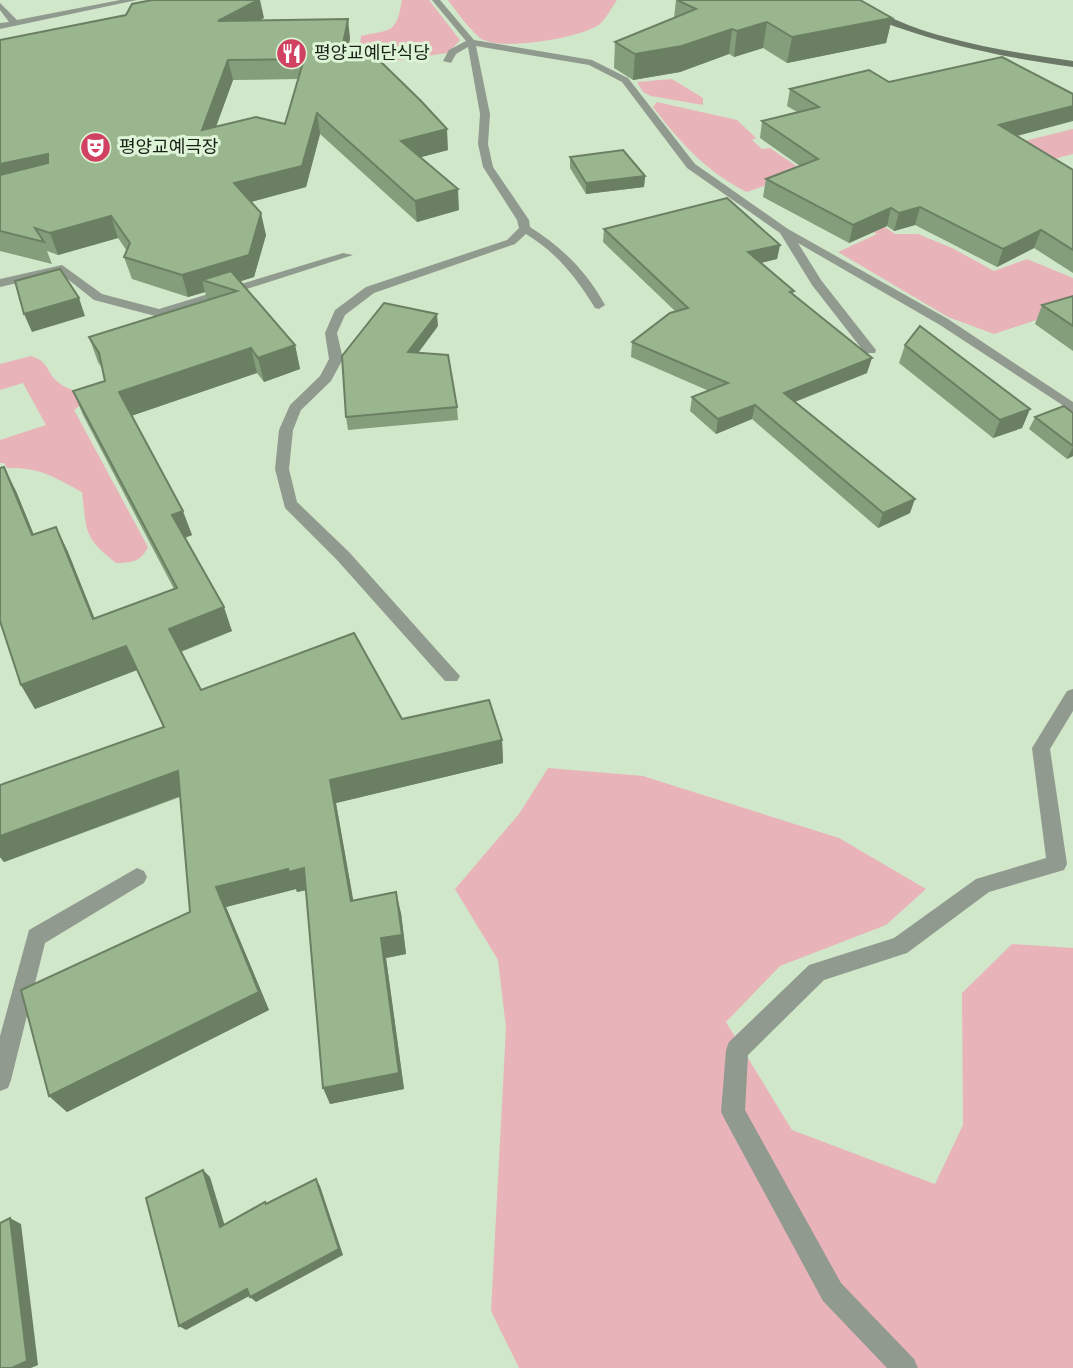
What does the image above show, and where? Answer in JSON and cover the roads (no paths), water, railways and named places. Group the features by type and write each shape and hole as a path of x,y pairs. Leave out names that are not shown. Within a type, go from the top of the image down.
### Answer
{"street":[{"path":"0,26 133,0"},
{"path":"436,0 471,42 485,114 483,144 488,167 523,219 525,229 541,238 589,282 599,305"},
{"path":"837,0 877,19 980,49 1073,64"},
{"path":"0,5 15,23"},
{"path":"448,61 452,52 471,42 592,64 625,80 691,166 785,231 944,323 1073,408"},
{"path":"451,676 343,556 290,504 282,469 285,430 295,408 326,378 337,359 331,334 339,313 370,290 511,242 525,229"},
{"path":"785,231 816,282 870,350"},
{"path":"0,283 62,269 97,297 159,313 347,255"},
{"path":"905,1368 831,1292 733,1112 737,1050 817,972 900,946 983,885 1057,864 1041,748 1073,696"},
{"path":"0,1080 36,937 137,877"}],"place":[{"name":"평양교예단식당","path":"291,53"},
{"name":"평양교예극장","path":"96,147"}]}
